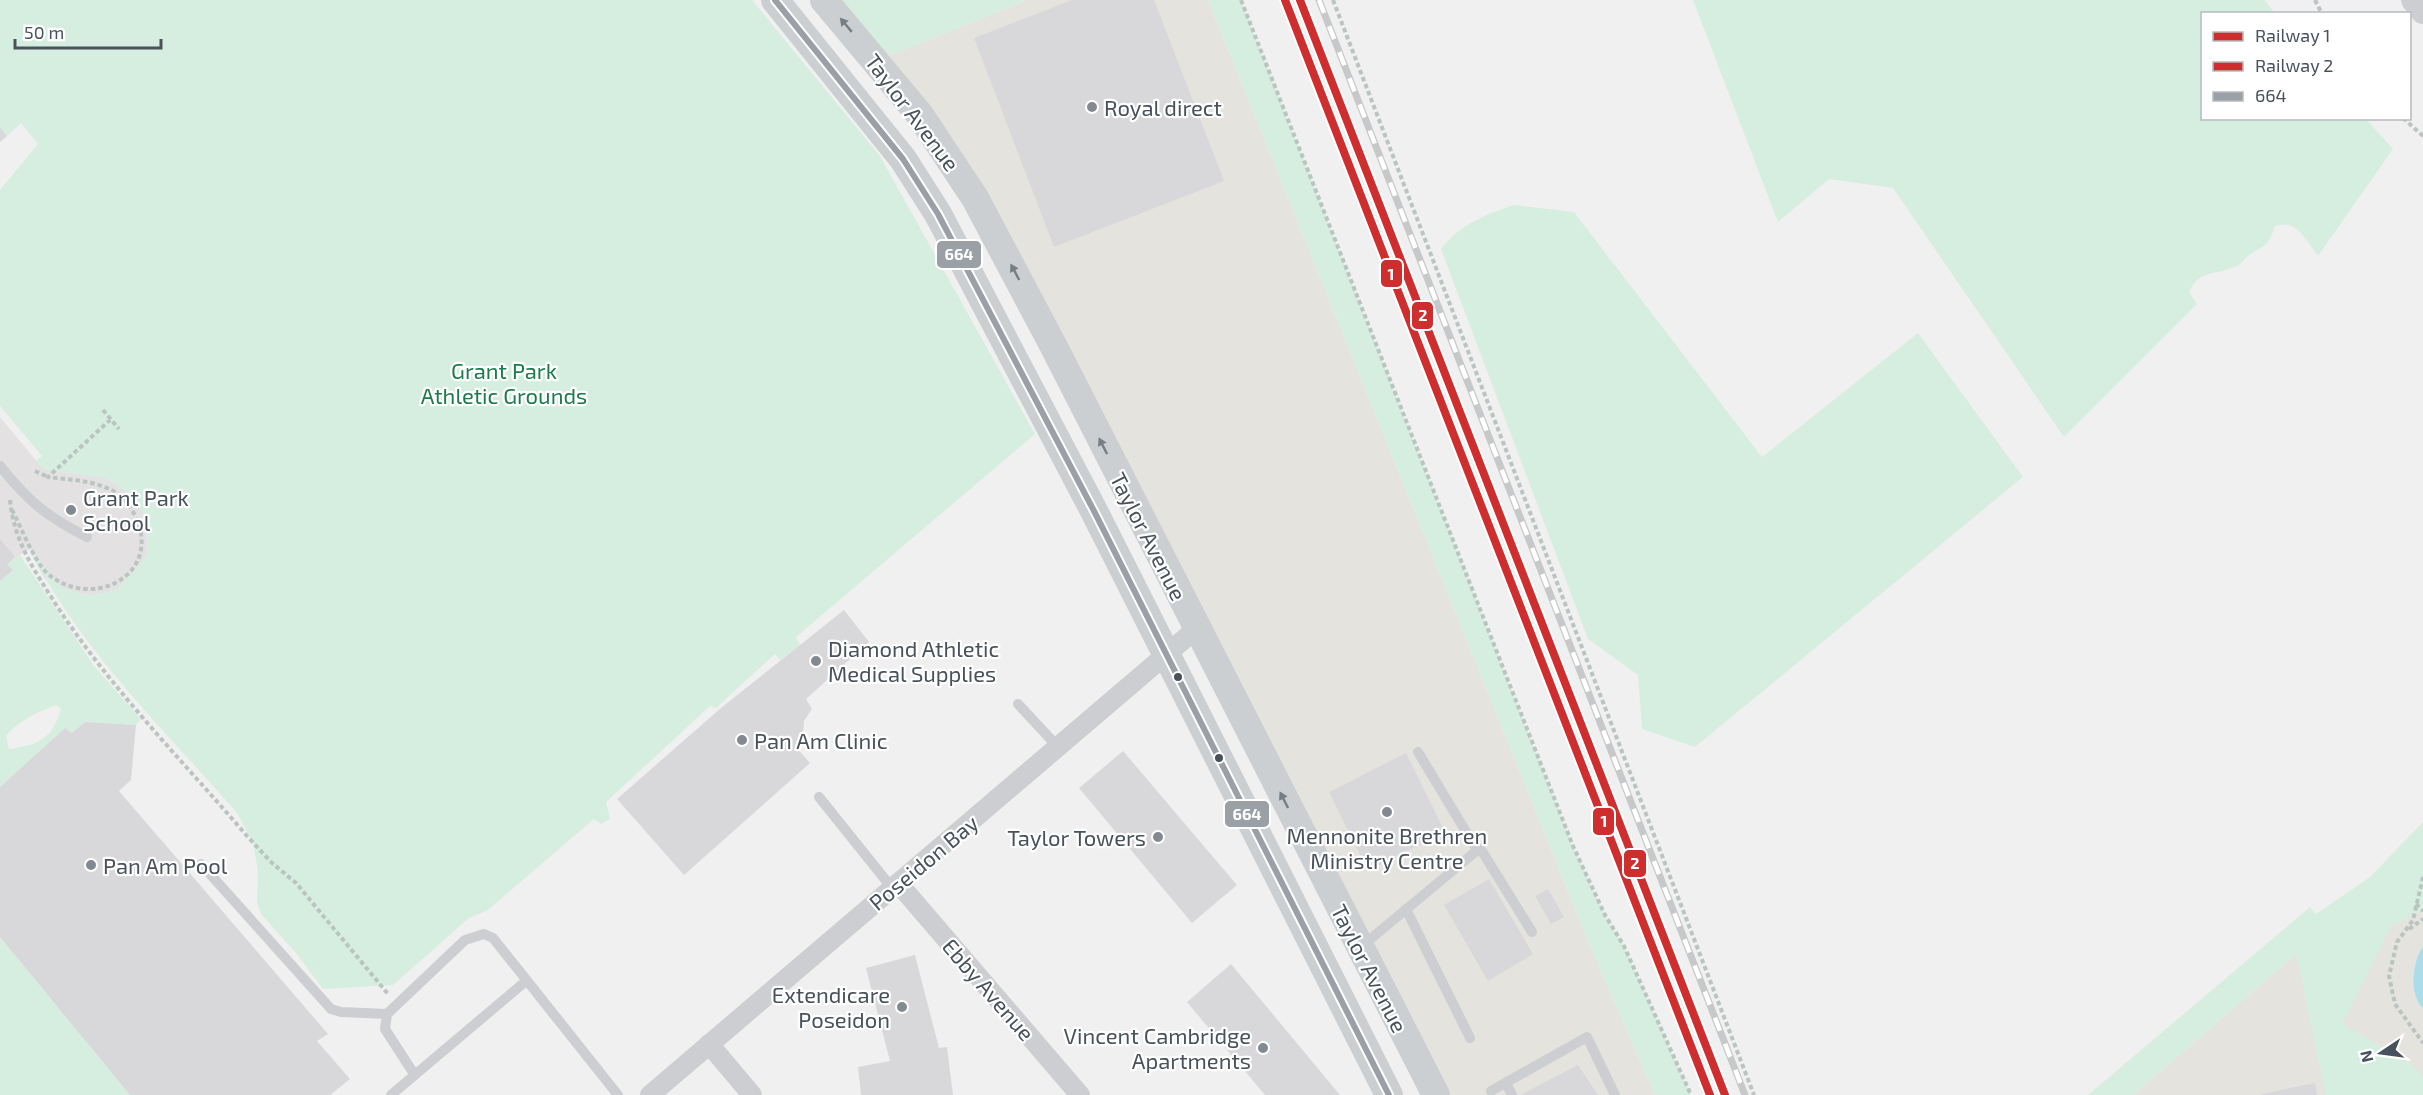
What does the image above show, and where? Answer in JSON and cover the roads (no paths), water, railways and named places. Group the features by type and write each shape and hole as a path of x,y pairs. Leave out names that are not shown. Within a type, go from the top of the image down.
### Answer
{"main road":[{"name":"Taylor Avenue","path":"775,0 903,159 938,214 1166,654 1389,1095"},
{"name":"Taylor Avenue","path":"824,0 920,115 975,198 1054,347 1436,1095"}],"street":[{"path":"2413,0 2423,12"},
{"name":"Poseidon Bay","path":"650,1095 1196,629"},
{"name":"Ebby Avenue","path":"895,886 1080,1095"},
{"path":"709,1044 752,1095"}],"lane":[{"path":"3,470 32,503 52,519 87,537"},
{"path":"1018,704 1058,747"},
{"path":"1418,752 1477,850"},
{"path":"819,797 895,886"},
{"path":"1360,948 1480,848 1532,932"},
{"path":"201,864 331,1009 341,1012 387,1014"},
{"path":"1406,909 1470,1038"},
{"path":"414,1074 385,1029 387,1014 465,940 484,934 493,938 618,1095"},
{"path":"391,1095 526,981"},
{"path":"1490,1094 1587,1037 1615,1095"},
{"path":"1506,1083 1512,1095"}],"water":[{"path":"2423,946 2423,1008 2415,995 2414,977 2417,960"}],"railway":[{"path":"1319,0 1745,1095"}],"rail line":[{"name":"1","path":"1285,0 1710,1095"},
{"name":"2","path":"1300,0 1725,1095"}],"place":[{"name":"Royal direct","path":"1092,107"},
{"name":"Grant Park School","path":"71,510"},
{"name":"Diamond Athletic Medical Supplies","path":"816,661"},
{"name":"Pan Am Clinic","path":"742,740"},
{"name":"Mennonite Brethren Ministry Centre","path":"1387,812"},
{"name":"Taylor Towers","path":"1158,837"},
{"name":"Pan Am Pool","path":"91,865"},
{"name":"Extendicare Poseidon","path":"902,1007"},
{"name":"Vincent Cambridge Apartments","path":"1263,1048"}],"park label":[{"name":"Grant Park Athletic Grounds","path":"504,382"}]}
